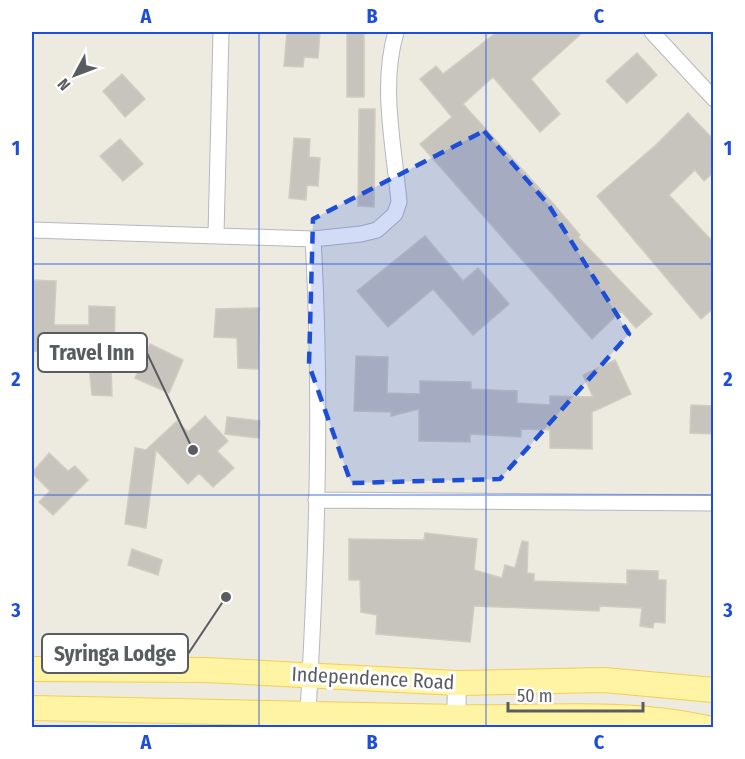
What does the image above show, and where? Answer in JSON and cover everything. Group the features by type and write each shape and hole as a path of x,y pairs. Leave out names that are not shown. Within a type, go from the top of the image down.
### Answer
{"main road":[{"name":"Independence Road","path":"32,669 206,670 457,683 604,680 714,690"},
{"name":"Independence Road","path":"32,708 308,712 456,722 596,716 685,723 707,728"}],"street":[{"path":"216,234 221,32"},
{"path":"32,230 216,234 313,239 377,230 395,214 399,202 388,93 389,64 396,32"},
{"path":"652,32 714,99"},
{"path":"308,712 316,500 318,314 313,239"},
{"path":"316,500 714,503"},
{"path":"456,722 457,683"}],"highlighted area":[{"path":"484,131 548,204 629,334 500,479 351,483 309,365 313,219"}],"building":[{"path":"287,32 320,32 318,58 304,57 303,67 284,66"},
{"path":"347,32 364,32 364,97 347,97"},
{"path":"497,32 583,32 531,79 560,114 540,132 493,77 463,104 550,200 580,235 578,237 652,314 636,328 621,311 592,339 420,144 452,117 420,79 436,66 443,74"},
{"path":"637,53 657,75 627,103 606,81"},
{"path":"122,74 145,99 125,117 103,91"},
{"path":"359,109 375,109 374,207 358,206"},
{"path":"688,113 714,140 714,172 704,181 695,170 669,195 714,243 714,308 701,319 597,196 656,145"},
{"path":"294,138 310,139 309,157 320,158 318,186 307,185 306,200 289,198"},
{"path":"120,139 143,164 123,181 100,156"},
{"path":"425,236 463,281 478,268 509,304 473,335 433,289 388,327 357,291"},
{"path":"33,280 56,281 54,325 89,325 89,306 115,307 114,369 111,368 112,396 92,395 87,346 46,344 46,352 32,351"},
{"path":"259,308 258,369 238,368 237,338 214,337 216,309"},
{"path":"150,344 183,360 169,393 135,378"},
{"path":"356,356 388,357 387,393 420,394 420,381 471,382 471,389 517,391 517,403 550,405 550,396 593,397 583,375 615,360 631,394 592,412 592,449 550,448 550,430 521,429 521,437 470,434 470,442 419,441 419,409 391,416 391,412 354,411"},
{"path":"691,405 714,406 714,434 690,433"},
{"path":"205,416 228,441 217,451 234,468 213,487 199,473 188,484 156,450 146,528 125,524 135,448 146,450 177,421 188,432"},
{"path":"227,417 260,421 259,438 225,434"},
{"path":"49,453 68,471 75,466 88,480 53,515 39,502 50,491 32,473"},
{"path":"425,533 477,539 474,570 502,578 505,565 515,568 522,541 528,542 527,573 534,574 534,581 627,584 627,570 658,571 658,580 666,580 665,623 654,622 653,628 640,626 642,608 600,606 599,611 474,606 470,642 376,634 377,615 361,612 360,580 349,580 349,539 424,540"},
{"path":"132,549 162,560 158,575 128,565"}],"place":[{"name":"Travel Inn","path":"193,450"},
{"name":"Syringa Lodge","path":"226,597"}]}
